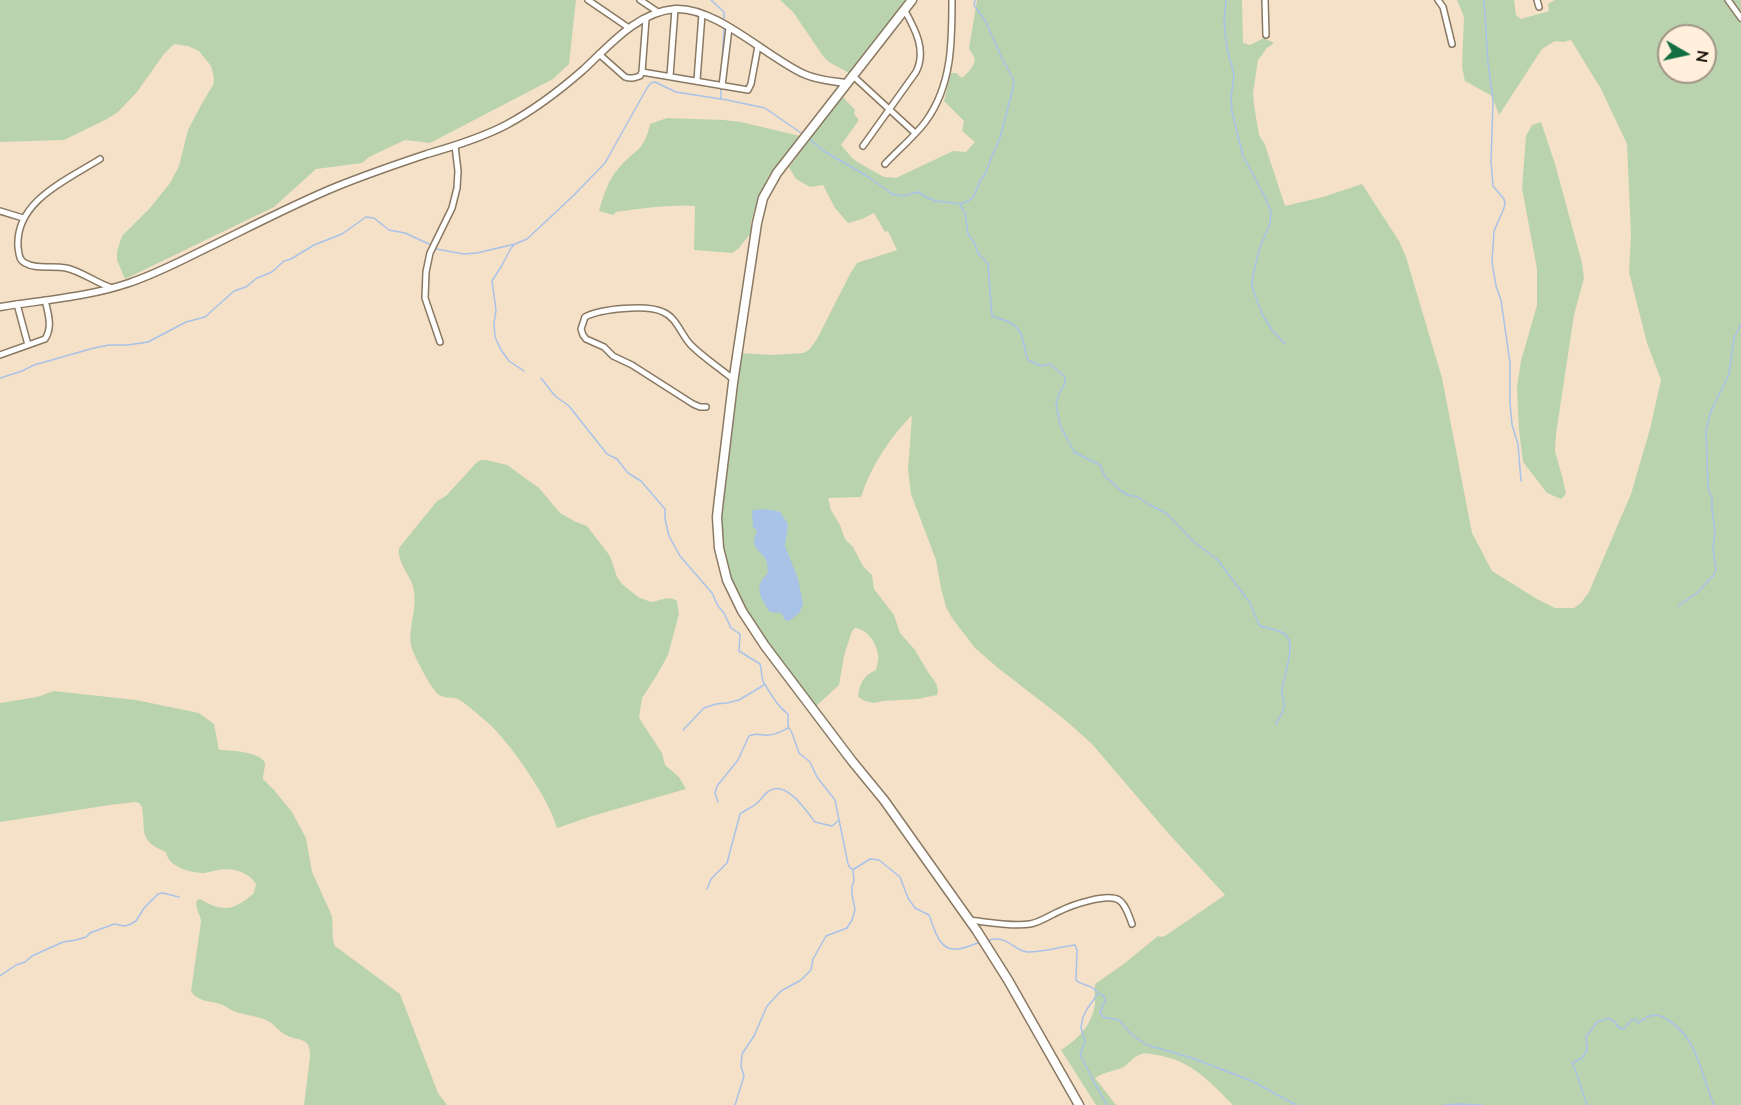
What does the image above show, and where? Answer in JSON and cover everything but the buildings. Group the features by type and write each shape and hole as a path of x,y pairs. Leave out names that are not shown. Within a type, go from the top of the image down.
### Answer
{"highway":[{"path":"912,0 801,141 772,181 759,209 723,460 717,517 720,556 727,580 742,611 765,646 884,800 969,920 1008,980 1079,1105"}],"street":[{"path":"588,0 629,28"},
{"path":"640,0 658,12"},
{"path":"885,164 926,122 946,80 950,52 952,0"},
{"path":"1265,0 1266,35"},
{"path":"1438,0 1443,7 1452,44"},
{"path":"1443,7 1445,0"},
{"path":"1537,0 1539,7"},
{"path":"1728,0 1741,18"},
{"path":"670,76 675,9"},
{"path":"0,307 111,288 156,273 337,186 391,166 476,140 535,108 558,91 629,28 658,12 675,9 702,14 803,74 825,81 845,83"},
{"path":"863,146 920,64 918,37 904,9"},
{"path":"697,81 702,14"},
{"path":"599,54 630,79 640,76 646,19"},
{"path":"723,86 729,28"},
{"path":"642,72 744,90 750,88 758,46"},
{"path":"852,75 915,133"},
{"path":"440,342 425,298 426,272 430,253 452,208 457,188 458,171 455,146"},
{"path":"100,159 39,198 23,218 18,240 19,255 21,261 26,264 66,268 111,288"},
{"path":"0,211 23,218"},
{"path":"0,355 45,339 50,330 45,300"},
{"path":"17,304 28,345"},
{"path":"706,407 693,404 632,364 586,339 581,329 585,317 608,310 651,309 663,312 669,315 690,344 734,380"},
{"path":"969,920 1031,924 1069,907 1110,898 1122,903 1132,924"}],"green space":[{"path":"0,0 576,0 569,64 553,79 430,143 405,140 369,157 362,163 316,169 274,207 125,279 117,260 117,251 122,236 150,208 170,183 179,166 188,130 213,85 211,66 199,51 188,46 174,44 164,54 137,92 118,112 107,119 64,140 0,142"},
{"path":"780,0 906,0 849,73 823,56 793,12"},
{"path":"977,0 1242,0 1243,43 1250,45 1264,38 1274,43 1258,60 1253,93 1259,135 1265,145 1285,206 1362,184 1399,241 1406,257 1442,378 1472,533 1492,571 1555,608 1574,608 1589,592 1631,494 1650,429 1661,380 1647,343 1629,272 1631,236 1627,144 1601,89 1571,40 1555,41 1542,49 1499,115 1492,96 1465,81 1462,67 1464,17 1457,0 1514,0 1516,15 1521,19 1549,11 1548,4 1555,0 1741,0 1741,1105 1233,1105 1208,1080 1190,1067 1169,1058 1146,1053 1137,1056 1123,1067 1095,1078 1116,1105 1096,1105 1061,1050 1078,1036 1091,1018 1095,1004 1095,984 1158,936 1165,936 1225,895 1092,744 975,648 952,618 946,607 936,560 911,494 908,470 912,415 882,453 861,497 828,498 831,510 845,539 853,547 863,566 872,575 874,589 894,615 900,633 915,650 936,683 937,695 874,703 858,697 863,680 876,670 878,656 870,637 855,628 844,656 839,685 815,707 751,619 732,583 721,531 721,498 741,353 772,355 803,353 809,350 857,263 897,250 888,231 885,232 874,213 848,223 835,208 823,185 810,187 796,179 789,167 842,96 855,110 854,114 859,120 841,145 852,158 884,177 896,178 953,151 966,152 975,142 962,131 964,121 944,101 951,73 956,73 962,78 973,66 974,57 969,48"},
{"path":"667,118 741,122 800,136 768,177 756,205 751,222 751,233 732,253 694,250 695,206 646,208 616,212 613,215 599,211 614,173 641,146 650,124"},
{"path":"1541,122 1555,164 1584,278 1574,315 1556,434 1555,451 1566,494 1561,499 1547,493 1523,462 1519,430 1517,387 1521,361 1537,305 1537,269 1522,188 1526,136 1532,125"},
{"path":"481,460 507,465 539,488 560,513 587,526 610,556 617,577 622,584 638,597 651,602 667,598 677,601 679,614 668,655 642,698 639,718 662,753 665,765 679,777 686,789 557,828 538,787 496,731 461,701 440,695 434,690 411,645 414,591 411,580 402,565 399,548 437,501 446,496"},
{"path":"54,691 136,700 199,713 214,724 219,750 245,752 263,760 265,764 263,779 292,812 306,838 312,872 332,916 335,946 400,994 438,1093 447,1105 304,1105 310,1057 310,1050 306,1043 283,1033 267,1020 200,999 191,991 201,922 196,906 197,900 228,908 241,903 254,893 256,884 248,876 237,871 226,869 199,873 175,865 166,852 147,840 142,807 139,803 110,805 0,822 0,703 37,697"}],"water":[{"path":"767,509 780,512 788,524 785,546 798,579 803,604 800,612 789,621 783,619 781,613 769,611 760,592 760,584 768,573 766,560 754,544 757,532 753,528 752,512"}],"waterway":[{"path":"711,0 724,12 724,23"},
{"path":"808,138 824,151 892,194 903,196 918,192 936,201 961,204 970,200 985,174 1000,138 1014,81 986,22 974,5 975,0"},
{"path":"1226,0 1224,22 1227,49 1234,74 1232,112 1243,156 1271,212 1270,224 1260,247 1252,287 1262,314 1285,344"},
{"path":"1484,0 1493,101 1491,161 1493,186 1505,203 1494,231 1492,262 1501,300 1510,363 1512,425 1518,444 1521,481"},
{"path":"722,63 724,28"},
{"path":"436,249 464,254 477,253 527,239 605,163 651,83 655,82 676,92 765,108 804,135"},
{"path":"721,88 721,98"},
{"path":"961,205 965,212 968,234 978,253 988,264 992,316 1016,326 1023,340 1028,360 1041,366 1050,364 1065,377 1065,383 1056,403 1060,425 1074,452 1100,465 1105,477 1121,491 1138,497 1166,513 1195,543 1217,559 1250,603 1259,625 1278,631 1288,638 1290,649 1282,691 1284,707 1276,724"},
{"path":"0,378 34,365 94,348 148,342 186,322 205,317 234,291 246,287 257,278 272,272 284,261 314,245 342,234 366,217 374,218 389,230 405,233 429,244"},
{"path":"514,245 492,281 496,310 495,337 509,361 524,371"},
{"path":"1678,606 1697,593 1716,570 1712,498 1708,488 1706,430 1711,411 1729,374 1734,338 1741,324"},
{"path":"541,378 555,396 569,406 607,454 617,459 628,473 641,481 665,509 669,536 680,556 712,593 731,628 740,634 739,651 760,664 764,683 777,704 788,714 788,726 799,753 810,762 817,777 835,800 848,864 853,869"},
{"path":"683,730 704,708 739,700 764,685"},
{"path":"718,802 715,793 717,786 738,760 749,736 774,734 788,728"},
{"path":"707,889 711,879 727,863 740,814 756,804 769,791 776,788 789,793 815,822 832,826 838,821"},
{"path":"854,869 870,859 879,860 900,877 908,898 915,908 929,915 937,936 944,945 957,949 978,943"},
{"path":"735,1105 744,1076 741,1066 742,1054 754,1036 767,1006 781,991 801,980 811,970 813,959 826,936 847,928 852,920 855,910 852,894 853,870"},
{"path":"0,976 32,956 63,942 86,937 90,933 114,924 125,926 131,924 158,894 179,897"},
{"path":"989,940 1006,941 1028,952 1075,945 1077,950 1076,980 1104,996 1105,1001 1100,1012 1103,1017 1119,1020 1132,1035 1147,1045 1192,1058 1252,1081 1296,1105"},
{"path":"1097,995 1083,1017 1081,1027 1085,1042 1080,1054 1107,1105"},
{"path":"1587,1105 1572,1063 1582,1058 1587,1050 1586,1037 1597,1022 1609,1018 1623,1029 1632,1020 1636,1019 1638,1023 1649,1016 1656,1015 1668,1020 1686,1037 1697,1058 1714,1105"},
{"path":"1443,1105 1482,1105"}]}
